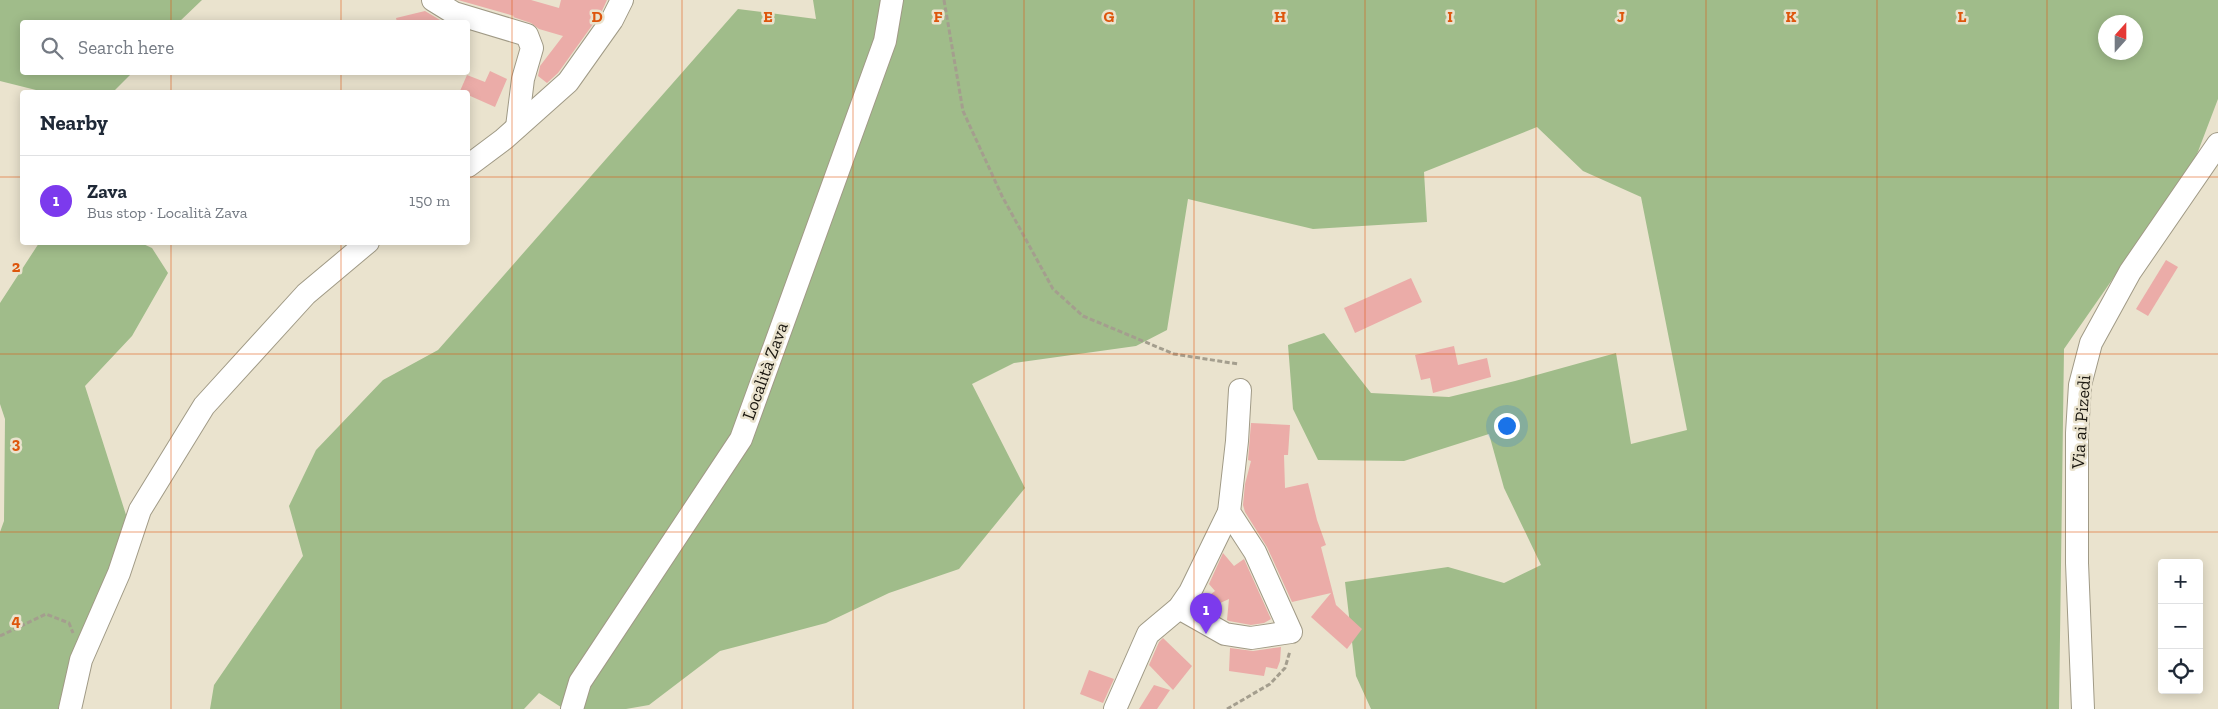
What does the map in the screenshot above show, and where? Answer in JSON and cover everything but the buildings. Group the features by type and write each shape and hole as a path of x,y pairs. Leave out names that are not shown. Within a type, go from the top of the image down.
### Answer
{"street":[{"path":"433,0 454,13 526,35 532,48 523,79 517,127"},
{"path":"470,164 517,127 568,82 612,20 622,0"},
{"name":"Località Zava","path":"572,709 580,682 741,439 885,41 892,0"},
{"name":"Via ai Pizedi","path":"2083,709 2077,563 2077,433 2080,386 2091,343 2130,272 2218,144"},
{"path":"70,709 82,660 120,573 140,510 204,406 306,294 364,245"},
{"path":"1115,709 1148,634 1179,608 1190,592 1228,512 1237,441 1240,390"},
{"path":"1179,608 1225,634 1251,638 1291,632 1255,552 1228,512"}],"path":[{"path":"944,0 963,111 1002,196 1053,289 1084,316 1174,354 1238,364"},
{"path":"0,636 46,614 69,622 82,660"},
{"path":"1227,709 1270,684 1285,668 1290,650 1291,632"}],"green space":[{"path":"0,0 202,0 181,20 20,20 20,75 130,75 115,90 36,90 0,81"},
{"path":"813,0 2218,0 2218,99 2194,162 2064,349 2059,709 1371,709 1356,676 1345,582 1448,567 1504,583 1541,565 1504,488 1489,434 1404,461 1318,460 1293,409 1288,345 1324,333 1371,393 1449,397 1616,353 1631,444 1687,430 1641,197 1583,171 1537,127 1424,172 1427,222 1313,229 1188,199 1167,330 1136,346 1014,363 972,384 1025,488 959,569 889,593 826,623 720,651 649,705 626,709 564,709 539,693 524,709 210,709 214,685 303,556 289,506 316,450 383,380 438,350 738,9 816,19"},
{"path":"38,245 145,245 152,248 168,273 132,336 85,386 127,518 102,593 68,669 58,709 0,709 0,532 4,521 5,419 0,404 0,303"}],"place":[{"name":"Zava","path":"1206,634"}]}
